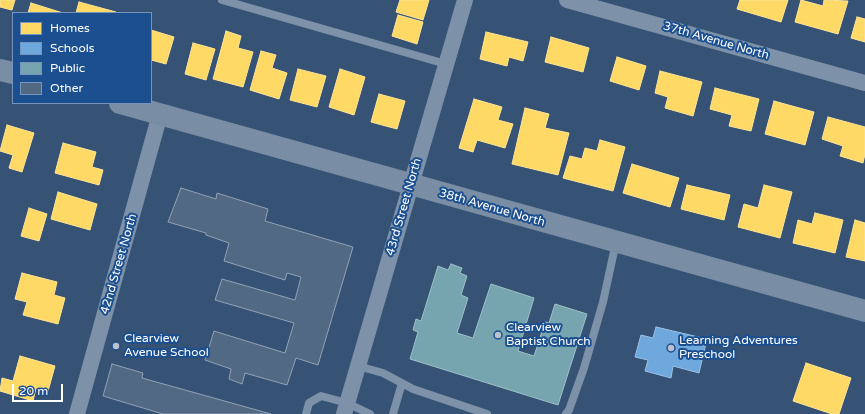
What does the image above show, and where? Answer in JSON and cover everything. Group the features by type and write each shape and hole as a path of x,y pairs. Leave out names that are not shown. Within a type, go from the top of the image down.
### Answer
{"main road":[{"path":"0,70 12,74"},
{"name":"38th Avenue North","path":"124,104 865,311"}],"street":[{"name":"43rd Street North","path":"345,409 465,0"},
{"name":"37th Avenue North","path":"567,0 865,83"},
{"name":"42nd Street North","path":"77,414 160,114"}],"lane":[{"path":"222,0 446,64"},
{"path":"566,414 569,410 584,368 603,302 616,242"},
{"path":"358,366 383,374 413,389 487,414"},
{"path":"393,414 402,383"},
{"path":"306,414 309,403 321,396 345,409 370,414"}],"building: Homes":[{"path":"0,0 15,0 12,10 0,7"},
{"path":"400,0 429,0 423,20 396,12"},
{"path":"740,0 788,0 781,22 737,9"},
{"path":"801,0 823,6 824,0 848,1 838,34 795,22"},
{"path":"79,2 116,12 76,12"},
{"path":"31,3 60,12 28,12"},
{"path":"398,15 423,22 417,44 392,36"},
{"path":"857,17 865,19 865,42 851,38"},
{"path":"152,30 174,37 166,64 152,60"},
{"path":"226,31 241,36 238,48 253,52 243,87 213,79"},
{"path":"486,32 528,42 523,61 509,57 507,66 480,59"},
{"path":"551,37 589,48 583,72 545,62"},
{"path":"193,43 215,49 206,80 185,74"},
{"path":"261,51 276,55 272,68 287,73 279,99 250,90"},
{"path":"617,57 646,66 639,90 610,81"},
{"path":"298,69 326,76 317,107 290,100"},
{"path":"340,69 365,77 354,115 329,107"},
{"path":"660,71 702,82 693,116 665,108 668,97 655,93"},
{"path":"715,88 759,99 751,131 729,126 732,115 710,109"},
{"path":"379,94 405,101 397,129 371,122"},
{"path":"474,99 502,107 498,120 513,124 505,148 477,140 473,152 459,148"},
{"path":"774,101 814,112 805,145 765,134"},
{"path":"525,108 549,114 545,128 569,133 558,175 512,164"},
{"path":"828,117 865,127 865,154 863,163 840,156 843,146 822,139"},
{"path":"7,125 34,133 22,172 9,168 13,155 0,151"},
{"path":"600,140 625,147 613,191 563,178 570,156 582,159 585,148 597,151"},
{"path":"63,143 96,152 92,167 103,170 99,185 55,173"},
{"path":"632,164 679,178 670,207 623,193"},
{"path":"687,185 730,195 724,220 681,209"},
{"path":"764,185 792,192 780,238 738,227 744,204 758,208"},
{"path":"58,192 97,204 90,230 51,219"},
{"path":"29,208 47,214 39,241 21,236"},
{"path":"815,213 843,220 835,253 793,243 798,220 812,224"},
{"path":"855,220 865,223 865,261 846,257"},
{"path":"22,273 57,282 54,295 65,298 58,324 23,315 27,302 15,299"},
{"path":"20,356 55,366 48,391 36,388 33,401 0,391 2,378 13,381"},
{"path":"806,363 851,378 839,414 832,414 793,401"}],"building: Schools":[{"name":"Learning Adventures Preschool","path":"656,327 707,339 699,373 673,366 671,378 645,371 648,360 635,357 641,335 653,338"}],"building: Public":[{"name":"Clearview Baptist Church","path":"451,264 462,268 460,273 467,276 461,295 468,298 457,333 473,338 491,284 534,298 518,351 534,356 545,322 549,323 555,304 587,314 558,405 410,359 418,332 413,330 416,319 421,321 438,266 448,270"}],"building: Other":[{"path":"181,188 216,199 217,193 268,209 265,221 353,247 318,365 296,358 287,385 245,373 242,384 229,379 231,369 205,360 214,331 285,353 294,323 215,300 222,279 295,300 301,277 287,273 285,280 224,261 229,243 206,235 206,233 168,222"},
{"path":"112,364 143,373 142,378 271,414 163,414 103,396"}],"place":[{"name":"Clearview Baptist Church","path":"498,335"},
{"name":"Clearview Avenue School","path":"116,346"},
{"name":"Learning Adventures Preschool","path":"671,348"}]}
